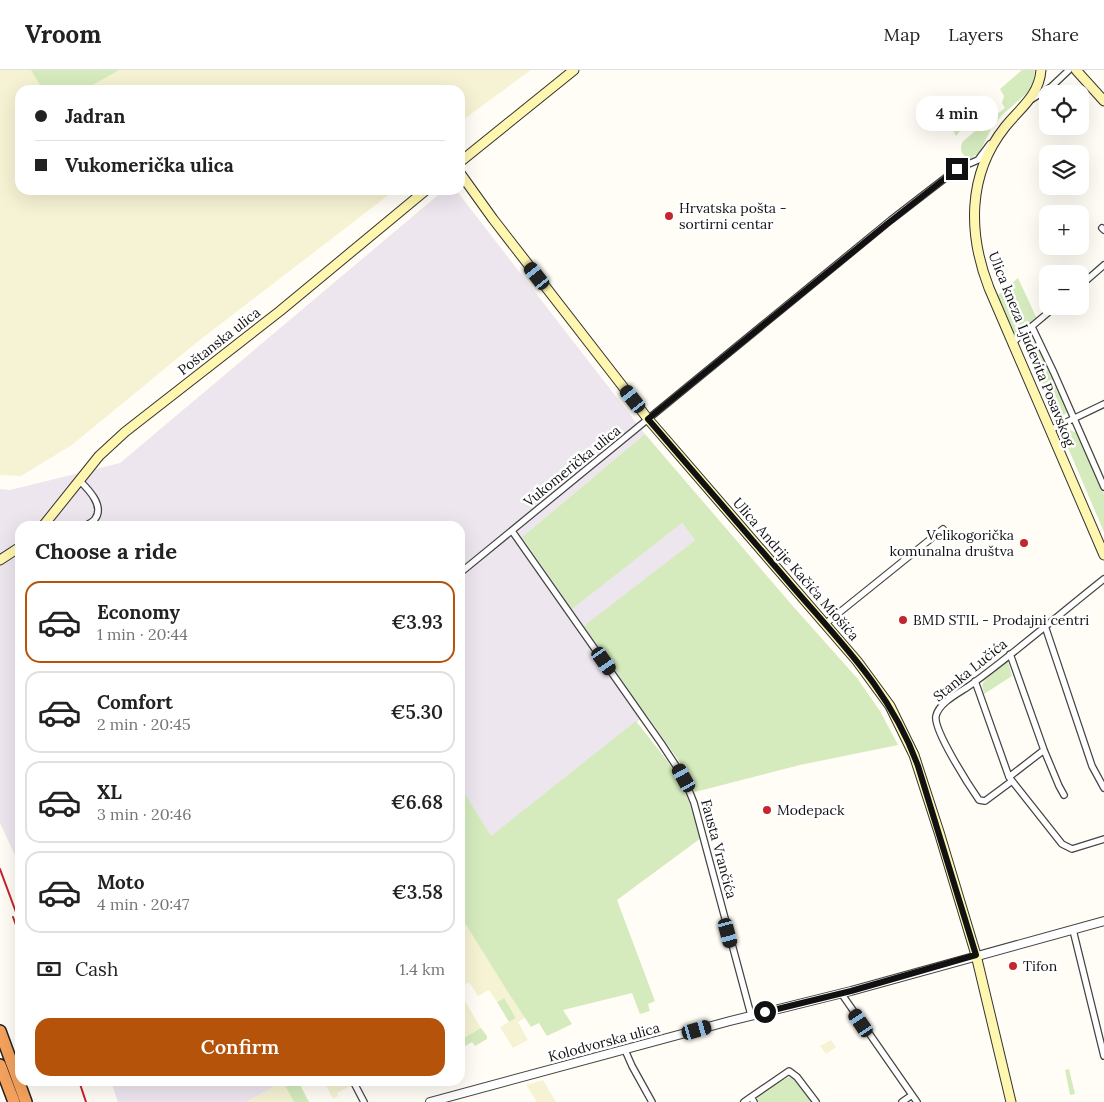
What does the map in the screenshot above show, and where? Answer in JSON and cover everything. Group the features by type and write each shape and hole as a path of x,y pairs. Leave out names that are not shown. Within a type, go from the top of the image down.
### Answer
{"highway":[{"path":"0,1031 15,1072"},
{"path":"0,1065 14,1102"},
{"path":"20,1086 26,1102"}],"main road":[{"path":"465,158 574,70"},
{"name":"Ulica kneza Ljudevita Posavskog","path":"1041,70 1037,88 1029,101 1000,133 982,170 976,191 975,240 980,264 1012,343 1104,555"},
{"path":"1076,70 1104,101"},
{"name":"Ulica Andrije Kačića Miošića","path":"465,180 648,419 825,624 873,681 890,706 909,744 921,775 976,955 1011,1102"},
{"name":"Poštanska ulica","path":"47,521 99,456 125,432 280,311 420,195"},
{"path":"0,560 15,550"}],"street":[{"path":"1029,101 1044,92 1069,70"},
{"name":"Vukomerička ulica","path":"465,569 887,224 964,166 978,160 1000,133"},
{"path":"1089,278 1104,265"},
{"path":"1012,343 1046,315"},
{"path":"1032,327 1104,487"},
{"path":"1050,430 1104,404"},
{"path":"80,481 98,505 98,512 92,521"},
{"path":"825,624 942,529"},
{"name":"Fausta Vrančića","path":"512,531 684,778 694,803 751,1015"},
{"name":"Stanka Lučića","path":"1011,779 985,801 981,802 951,754 937,725 936,718 940,708 1104,579"},
{"path":"1045,626 1092,766 1104,788"},
{"path":"1010,654 1044,750 1064,795"},
{"path":"975,682 1011,779 1062,844 1072,849 1102,840"},
{"path":"1011,779 1044,750"},
{"name":"Kolodvorska ulica","path":"430,1102 1104,921"},
{"path":"1073,930 1104,1056"},
{"path":"841,993 916,1102"},
{"path":"625,1050 652,1102"},
{"path":"744,1102 753,1100 789,1071 798,1077 816,1102"},
{"path":"356,1086 364,1102"},
{"path":"902,1102 912,1095"}],"shaded area":[{"path":"0,70 531,70 465,118 465,85 15,85 15,195 388,195 196,343 72,445 21,476 0,475"},
{"path":"438,195 460,195 645,434 522,537 572,608 682,523 695,540 585,626 647,714 491,837 465,794 465,521 15,521 15,855 0,823 0,489 10,490 120,463"},
{"path":"465,923 525,1018 518,1022 528,1040 513,1048 500,1027 516,1018 503,998 497,1002 489,990 478,996 469,982 465,985"},
{"path":"465,1001 481,1028 465,1036"},
{"path":"831,1040 836,1047 826,1054 820,1046"},
{"path":"543,1080 556,1102 537,1102 526,1085"},
{"path":"113,1086 276,1086 246,1102 118,1102"},
{"path":"276,1086 285,1086 294,1102 246,1102"},
{"path":"326,1086 350,1086 337,1093 338,1096 333,1099"}],"green space":[{"path":"31,70 119,70 93,85 40,85"},
{"path":"1022,70 1035,70 1033,82 1027,93 1002,115 991,129 979,153 970,159 968,158 961,151 962,143 1005,108 1002,103 1004,96 1000,89"},
{"path":"962,103 963,127 956,136 946,116"},
{"path":"1018,278 1037,319 1015,335 997,296"},
{"path":"1029,335 1034,337 1066,407 1067,412 1061,418 1055,416 1021,341"},
{"path":"1070,430 1077,433 1104,494 1104,532 1063,436 1064,433"},
{"path":"645,434 857,678 880,711 898,745 800,765 695,792 686,771 584,626 695,540 682,523 572,609 522,537"},
{"path":"1008,662 1012,676 984,694 982,685 984,681"},
{"path":"636,721 668,762 684,787 701,838 617,900 655,1001 648,1004 650,1011 640,1014 632,993 563,1010 572,1024 547,1036 539,1023 531,1027 465,923 465,794 491,836"},
{"path":"504,998 516,1018 509,1022 497,1002"},
{"path":"481,1028 487,1039 475,1046 472,1042 465,1046 465,1037"},
{"path":"1069,1069 1075,1094 1070,1095 1065,1070"},
{"path":"789,1077 795,1079 812,1102 759,1102 757,1099 758,1095"},
{"path":"285,1086 301,1086 309,1102 294,1102"}],"railway":[{"path":"0,869 15,910"},
{"path":"13,917 15,922"},
{"path":"81,1086 86,1102"}],"place":[{"name":"Hrvatska pošta - sortirni centar","path":"669,216"},
{"name":"Velikogorička komunalna društva","path":"1024,543"},
{"name":"BMD STIL - Prodajni centri","path":"903,620"},
{"name":"Modepack","path":"767,810"},
{"name":"Tifon","path":"1013,966"}],"route":[{"path":"765,1012 851,991 976,955 918,766 890,706 857,661 648,419 957,169"}]}
